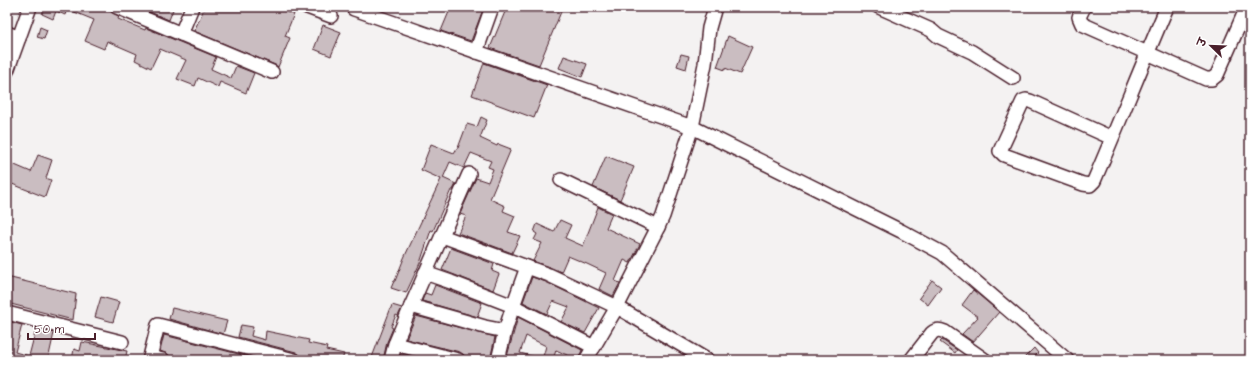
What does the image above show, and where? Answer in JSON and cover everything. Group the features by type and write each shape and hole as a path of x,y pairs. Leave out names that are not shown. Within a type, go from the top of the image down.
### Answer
{"street":[{"path":"7,71 13,36 30,7"},
{"path":"117,7 272,72"},
{"path":"181,34 192,7"},
{"path":"307,7 332,16"},
{"path":"354,7 354,9 692,127 942,253 1053,355 1068,360"},
{"path":"476,52 492,7"},
{"path":"586,360 617,307 658,227 692,127 705,64 709,28 715,7"},
{"path":"879,7 931,30 938,36 972,52 1013,78"},
{"path":"1084,7 1079,17 1082,24 1206,79 1212,79 1217,75 1247,7"},
{"path":"1112,138 1026,100 1023,101 1000,151 1004,155 1083,184 1090,185 1094,181 1167,7"},
{"path":"391,360 395,344 469,174"},
{"path":"561,180 658,227"},
{"path":"442,236 548,275 617,307 707,360"},
{"path":"498,360 505,331 527,267"},
{"path":"426,273 513,306 594,347"},
{"path":"411,306 485,327 505,331"},
{"path":"7,313 122,342"},
{"path":"163,360 150,357 158,325 294,360"},
{"path":"911,360 932,333 939,330 945,332 985,360"},
{"path":"395,344 458,360"}],"building":[{"path":"45,7 109,7 111,12 119,16 118,19 145,30 146,28 216,57 211,69 231,78 236,66 254,73 246,93 220,82 218,87 198,78 195,86 177,79 186,60 160,49 151,68 135,60 137,54 107,41 104,49 85,41 94,20 67,9 65,15 56,11 53,19 42,14"},
{"path":"138,7 174,7 169,20"},
{"path":"205,7 273,7 294,14 285,36 290,38 278,67 194,31"},
{"path":"451,7 484,7 471,41 441,31"},
{"path":"507,7 563,7 539,65 490,48"},
{"path":"323,25 341,32 331,56 314,49"},
{"path":"40,27 47,30 44,39 37,37"},
{"path":"728,36 752,47 740,74 725,68 725,70 717,67"},
{"path":"681,54 689,56 686,69 677,66"},
{"path":"564,56 587,64 582,77 559,68"},
{"path":"484,63 547,85 534,118 472,95"},
{"path":"481,117 487,120 480,138 497,146 498,144 511,149 490,199 505,206 503,211 515,216 508,232 520,236 512,253 458,233 466,216 460,214 476,178 488,182 493,169 488,167 491,161 471,153 464,168 450,162 443,178 456,184 453,190 451,190 433,231 431,230 420,263 406,293 391,288 441,179 421,170 431,144 454,153 458,148 467,124 477,127"},
{"path":"38,155 52,160 46,178 51,180 45,197 7,182 7,170 10,163 31,172"},
{"path":"606,156 634,167 620,200 593,187"},
{"path":"598,207 612,214 606,228 640,244 630,263 624,260 615,281 620,283 613,296 599,289 606,273 587,264 568,256 561,272 533,261 542,243 534,240 537,234 534,232 537,224 554,232 560,220 571,225 565,238 583,246"},
{"path":"451,248 494,264 492,271 499,274 493,290 442,270"},
{"path":"7,277 76,294 73,320 7,303"},
{"path":"532,277 546,282 599,308 585,333 561,322 569,307 553,301 547,314 523,302"},
{"path":"932,280 941,287 928,305 919,298"},
{"path":"435,285 482,303 478,317 422,301 425,293 431,295"},
{"path":"973,290 999,312 973,342 962,334 978,317 962,305"},
{"path":"101,297 119,302 113,322 95,317"},
{"path":"392,305 402,308 398,316 396,315 391,327 393,328 387,342 383,360 371,360"},
{"path":"172,308 227,321 223,334 169,319"},
{"path":"416,316 495,337 490,360 466,360 464,355 460,352 406,339"},
{"path":"518,317 582,350 578,360 556,350 553,360 542,360 546,346 526,336 520,353 539,358 539,360 506,360"},
{"path":"7,321 22,325 15,352 29,356 36,329 54,333 48,360 7,360"},
{"path":"241,325 253,327 251,336 265,340 266,331 309,340 308,343 327,347 326,350 344,354 342,360 312,360 302,358 296,352 238,337"},
{"path":"164,335 262,360 171,359 168,354 160,351"},
{"path":"942,340 957,350 955,353 940,342"},
{"path":"82,342 127,351 125,360 72,360 74,349 80,351"},
{"path":"1034,348 1038,353 1031,360 1022,360"},
{"path":"401,354 426,360 399,360"}]}
